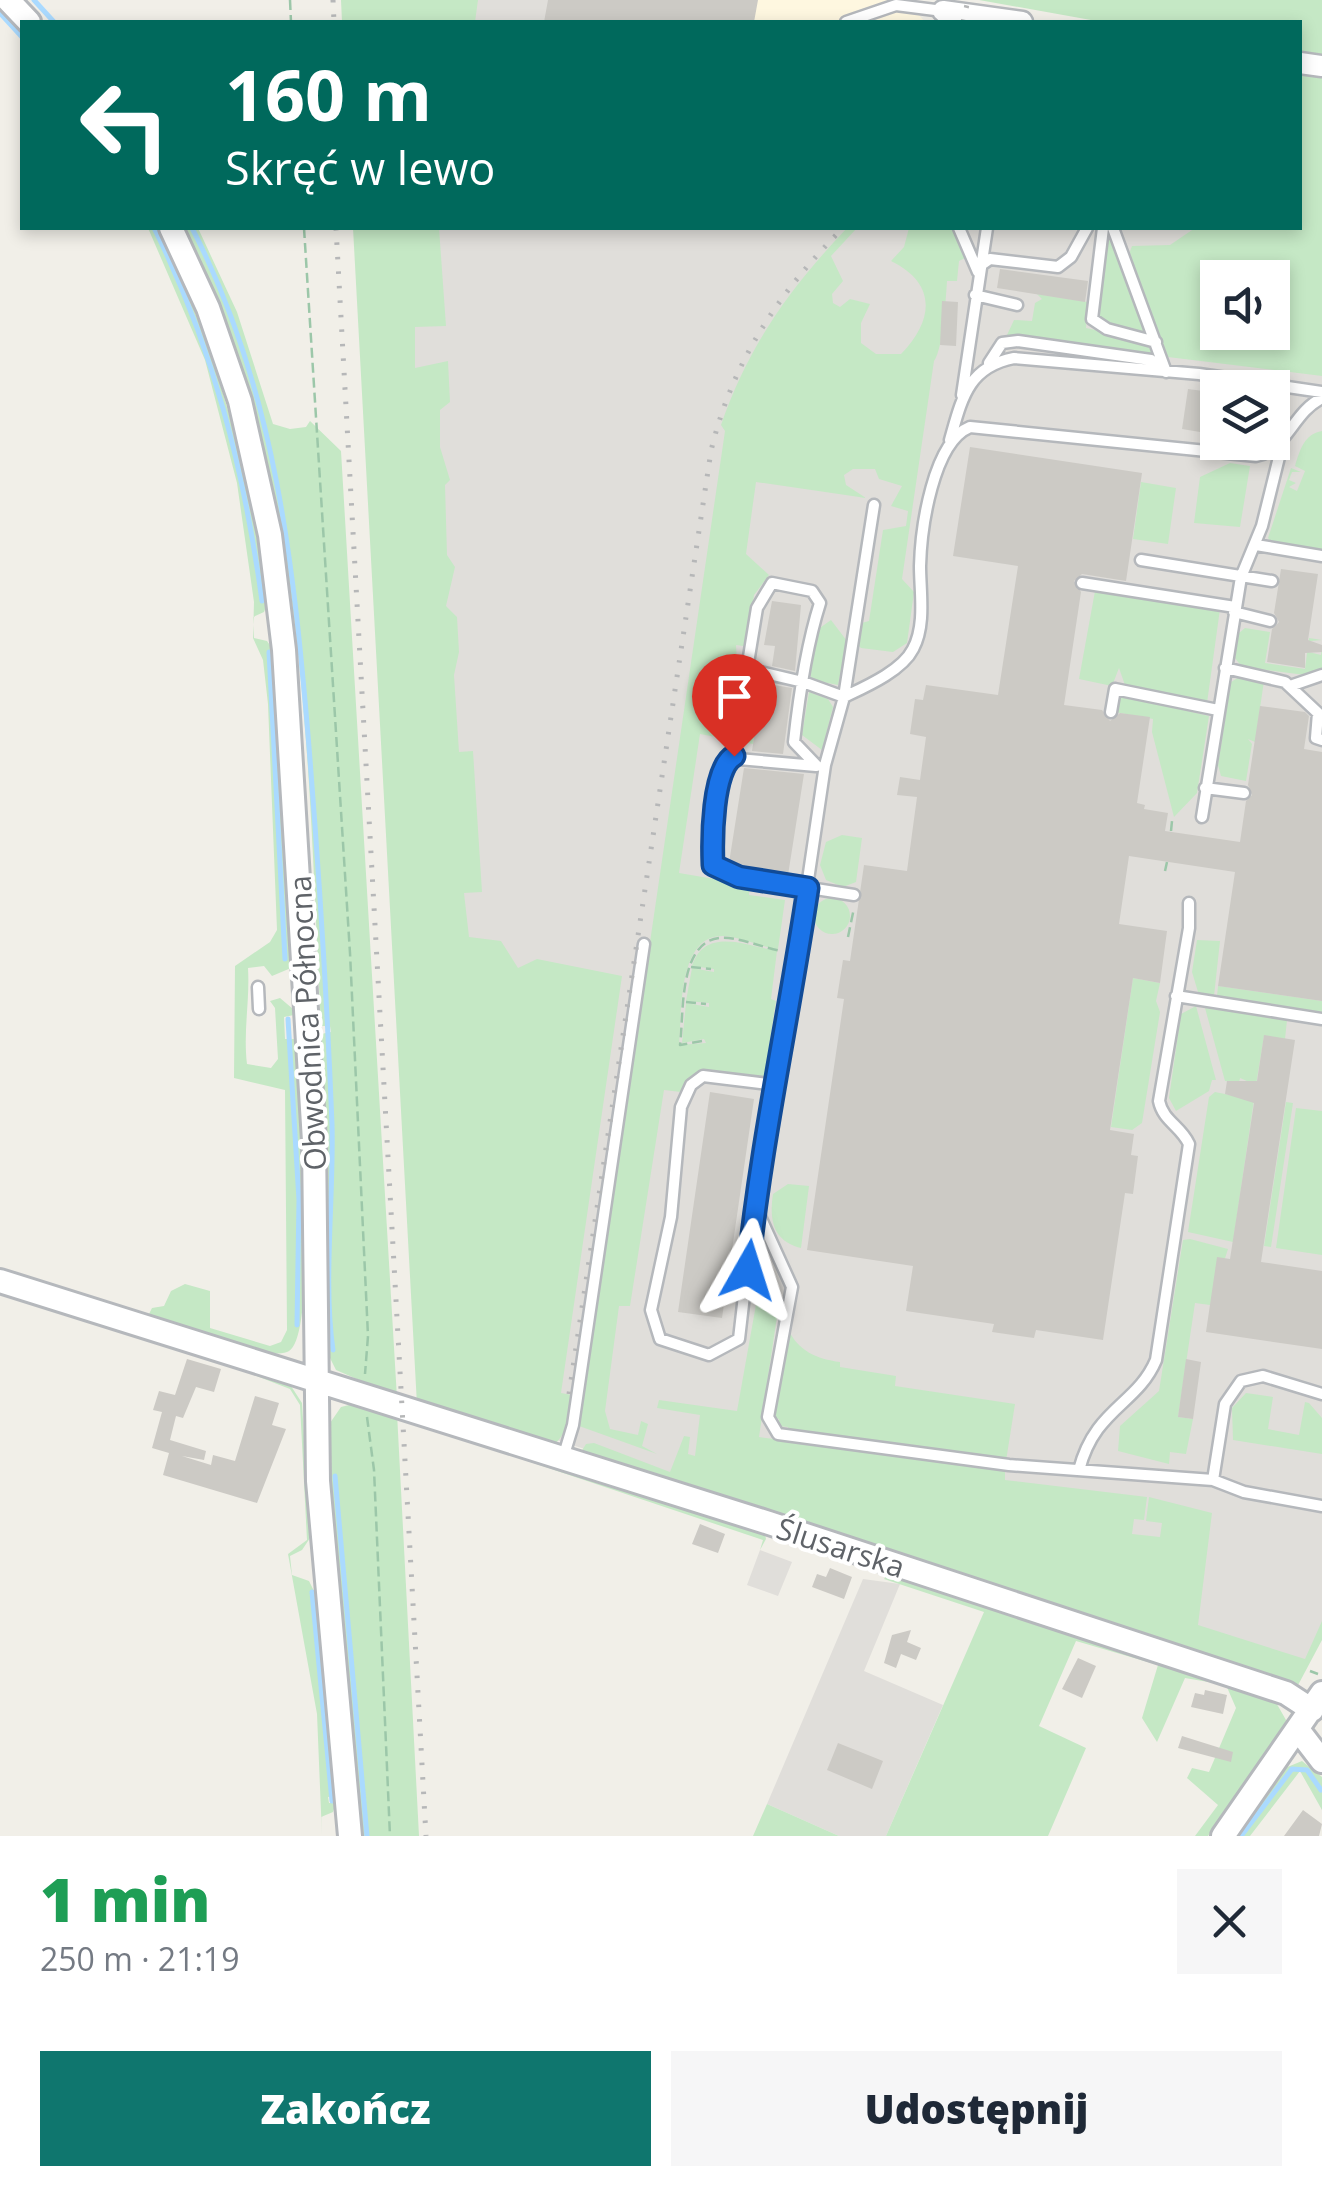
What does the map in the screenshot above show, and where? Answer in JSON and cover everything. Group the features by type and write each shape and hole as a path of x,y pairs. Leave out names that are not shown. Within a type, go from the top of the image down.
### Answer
{"street":[{"path":"8,0 27,20"},
{"path":"930,7 1010,20"},
{"name":"Obwodnica Północna","path":"172,230 208,308 240,400 276,578 294,769 314,1141 321,1537 350,1836"},
{"name":"Ślusarska","path":"0,1281 1286,1693 1318,1693"},
{"path":"1223,1836 1300,1731 1318,1693"},
{"path":"1300,1731 1322,1761"}],"lane":[{"path":"852,20 896,5 930,7"},
{"path":"961,230 979,269"},
{"path":"844,697 912,652 919,627 920,559 933,481 960,405 987,230"},
{"path":"979,269 990,259 1058,267 1072,257 1086,230"},
{"path":"1103,230 1092,320 1107,329 1156,342"},
{"path":"1114,230 1166,372"},
{"path":"976,295 1017,305"},
{"path":"960,405 1002,343 1018,341 1151,360 1166,372"},
{"path":"990,363 1014,358 1166,372 1322,395"},
{"path":"1290,427 1297,415 1322,395"},
{"path":"950,440 970,427 1200,452"},
{"path":"1202,816 1234,609 1241,577 1256,545 1278,460"},
{"path":"777,1085 704,1076 686,1093 670,1217 651,1310 660,1339 672,1347 709,1355 740,1339 756,1188 777,1085 798,954 821,765 844,697 874,505"},
{"path":"1256,545 1322,556"},
{"path":"1141,560 1272,581"},
{"path":"821,765 794,742 803,682 819,599 812,591 772,583 757,608 747,670 803,682 844,697"},
{"path":"1082,584 1234,609 1270,620"},
{"path":"1224,668 1268,676 1290,686 1318,714 1316,738 1322,740"},
{"path":"1290,686 1322,675"},
{"path":"1112,712 1115,689 1218,710"},
{"path":"821,765 727,758 713,828 713,865 720,871 854,894"},
{"path":"1206,788 1244,793"},
{"path":"1079,1470 1086,1441 1110,1410 1150,1374 1156,1360 1188,1144 1184,1134 1166,1119 1159,1101 1189,903"},
{"path":"562,1459 573,1425 644,944"},
{"path":"258,987 259,1009"},
{"path":"1176,996 1322,1019"},
{"path":"756,1188 758,1212 792,1287 768,1417 774,1431 786,1438 1079,1470 1212,1480 1244,1492 1322,1506"},
{"path":"1212,1480 1225,1404 1240,1381 1263,1376 1322,1394"}],"path":[{"path":"304,230 354,1031 368,1336 365,1396 374,1470 390,1836"},
{"path":"1171,831 1172,821"},
{"path":"1165,871 1166,862"},
{"path":"702,1041 680,1045 695,954 717,938 798,954"},
{"path":"690,967 711,970"},
{"path":"685,1002 706,1004"},
{"path":"1310,1671 1318,1693"}],"shaded area":[{"path":"373,0 712,0 708,20 374,20"},
{"path":"712,0 906,0 923,20 709,20"},
{"path":"1322,156 1322,1630 1300,1680 442,1403 386,230 1302,230"},
{"path":"760,1550 792,1562 778,1596 747,1585"},
{"path":"863,1579 900,1584 864,1671 943,1705 886,1836 839,1836 767,1804"}],"green space":[{"path":"341,0 478,0 475,20 342,20"},
{"path":"979,0 1322,0 1322,55 1302,52 1302,20 1091,20"},
{"path":"1302,73 1322,76 1322,376 1168,357 1129,254 1132,246 1170,245 1192,230 1302,230"},
{"path":"149,230 159,230 179,273 214,364 241,457 268,602 264,612 254,617 237,483 205,360"},
{"path":"185,230 199,230 237,312 273,424 290,429 306,427 310,421 341,451 397,1398 365,1389 366,1383 336,1370 326,1350 321,1034 331,1032 330,1026 321,1026 311,823 294,618 279,517 256,418 225,321"},
{"path":"353,230 439,230 446,326 415,327 415,368 448,361 450,402 440,410 440,447 450,480 445,485 447,555 455,567 446,606 457,617 459,652 454,675 459,752 473,751 482,892 464,893 469,937 501,941 518,968 537,959 622,976 561,1393 572,1395 565,1429 553,1445 417,1405"},
{"path":"845,230 855,230 831,256 843,281 832,294 833,303 840,307 850,299 870,304 861,323 861,343 876,354 901,354 920,328 926,303 916,280 891,261 904,247 908,230 957,230 967,257 959,261 957,281 947,281 942,335 934,361 902,579 914,592 907,643 893,652 861,648 856,643 858,624 869,621 883,530 906,526 908,511 891,506 902,486 879,479 875,469 853,469 844,475 846,485 866,498 756,482 746,554 769,575 754,595 744,665 743,646 736,645 737,664 726,657 723,667 737,667 731,673 727,705 734,706 738,675 762,683 753,744 700,734 679,873 750,885 749,895 785,900 778,949 723,936 708,939 697,948 685,979 679,1045 706,1043 704,1039 682,1043 686,1003 709,1007 709,1003 686,1001 692,968 714,972 692,966 707,946 728,942 777,951 771,999 776,1001 764,1079 701,1073 681,1092 664,1090 630,1306 619,1306 605,1411 610,1429 638,1435 641,1421 648,1424 642,1446 657,1454 579,1426 725,431 721,425 758,344 807,273"},
{"path":"1108,232 1150,333 1106,324 1096,312"},
{"path":"1037,294 1088,302 1086,328 1141,340 1156,355 1007,335 1014,320 1032,321 1035,303 1042,299"},
{"path":"1322,431 1322,551 1273,544 1268,538 1291,468 1301,472 1292,472 1289,480 1296,483 1289,487 1297,491 1305,471 1295,466 1301,449 1311,435"},
{"path":"1230,463 1250,466 1240,527 1194,523 1200,477"},
{"path":"1141,482 1176,488 1168,544 1133,539"},
{"path":"1095,591 1220,609 1207,703 1126,688 1119,668 1112,686 1079,679"},
{"path":"831,620 847,641 838,685 812,680 810,674 817,630"},
{"path":"253,625 254,638 267,641 274,651 293,959 291,968 272,976 264,966 248,968 247,1064 271,1068 278,1059 275,1008 270,1001 280,998 293,1009 294,1015 284,1017 285,1039 295,1039 304,1207 303,1305 297,1337 287,1352 274,1354 238,1348 146,1320 152,1308 164,1306 171,1291 185,1284 210,1291 210,1328 270,1346 281,1342 287,1330 285,1090 234,1078 235,966 270,942 277,930 268,704 263,660 253,638"},
{"path":"1245,628 1270,632 1265,663 1305,669 1309,638 1322,640 1311,641 1309,652 1321,655 1322,648 1322,671 1305,675 1242,667 1235,658 1239,633"},
{"path":"1241,676 1264,681 1255,742 1248,739 1252,744 1246,781 1221,776 1218,765 1231,682"},
{"path":"809,692 828,699 833,707 822,750 802,735"},
{"path":"1118,695 1209,716 1197,793 1174,817 1152,732 1153,719 1115,712"},
{"path":"842,835 862,838 856,882 843,887 826,880 820,865 826,842"},
{"path":"832,898 845,903 850,916 845,929 832,934 819,929 814,916 819,903"},
{"path":"1197,940 1220,941 1214,996 1198,992 1192,972"},
{"path":"1133,978 1160,983 1156,1001 1160,1012 1142,1123 1132,1130 1111,1127"},
{"path":"1218,986 1322,1001 1322,1012 1217,996"},
{"path":"1196,1006 1216,1080 1212,1080 1209,1091 1176,1111 1169,1098 1181,1014"},
{"path":"1205,1008 1287,1020 1285,1039 1264,1036 1256,1085 1240,1078 1239,1083 1225,1081"},
{"path":"1215,1092 1254,1100 1233,1242 1188,1232 1209,1097"},
{"path":"1286,1102 1293,1103 1271,1247 1264,1246"},
{"path":"1296,1108 1322,1111 1322,1255 1276,1248"},
{"path":"788,1184 809,1186 801,1248 784,1240 773,1221 773,1194"},
{"path":"1183,1240 1228,1249 1210,1305 1195,1303 1178,1417 1193,1419 1186,1454 1170,1452 1169,1464 1118,1451 1120,1426 1159,1391"},
{"path":"757,1299 779,1303 759,1437 1005,1469 1005,1480 1147,1497 1144,1520 1134,1519 1132,1534 1160,1537 1162,1523 1146,1521 1149,1497 1212,1513 1198,1625 1305,1659 1322,1621 1322,1640 1297,1687 581,1452 586,1444 594,1443 670,1472 684,1436 690,1437 688,1454 695,1456 700,1415 657,1408 659,1400 737,1411"},
{"path":"788,1329 809,1353 840,1362 840,1367 896,1376 895,1386 1015,1404 1006,1461 787,1434 788,1427 778,1426 779,1419 773,1418"},
{"path":"241,1370 291,1386 302,1403 310,1538 302,1550 290,1556 292,1575 309,1581 315,1593 336,1796 328,1797 329,1803 336,1803 333,1812 321,1817 317,1714 288,1554 307,1540 300,1405 290,1389"},
{"path":"1246,1393 1273,1397 1268,1429 1299,1435 1305,1402 1309,1403 1322,1418 1322,1454 1233,1440 1232,1408"},
{"path":"353,1404 397,1413 419,1836 362,1836 329,1477 330,1423 341,1407"},
{"path":"443,1428 764,1530 766,1539 760,1550 763,1540 444,1433"},
{"path":"891,1570 1274,1699 1286,1720 1284,1734 1208,1836 1195,1836 1218,1805 1187,1778 1192,1768 1209,1772 1236,1708 1226,1685 1185,1678 1157,1742 1142,1718 1158,1665 1076,1641 1039,1726 1086,1748 1048,1836 886,1836 984,1612 884,1579"},
{"path":"1302,1761 1322,1777 1322,1810 1300,1771 1250,1836 1234,1836 1285,1768"},
{"path":"767,1804 839,1836 753,1836"}],"building":[{"path":"548,0 758,0 754,20 544,20"},
{"path":"1000,269 1088,281 1085,302 997,288"},
{"path":"942,301 958,302 956,346 940,345"},
{"path":"1188,389 1200,391 1200,432 1182,429"},
{"path":"970,447 1142,473 1126,581 1082,574 1074,581 1081,592 1064,705 1102,710 1110,721 1120,713 1150,717 1137,803 1145,805 1144,809 1168,813 1165,831 1240,842 1246,801 1252,795 1248,785 1260,706 1305,712 1309,716 1304,749 1322,752 1322,1001 1218,986 1235,872 1129,856 1119,924 1167,931 1160,983 1133,978 1110,1130 1134,1134 1131,1155 1138,1156 1133,1194 1125,1193 1103,1340 1036,1330 1034,1338 992,1332 994,1324 906,1311 913,1266 807,1250 844,999 837,998 843,960 850,961 864,865 907,871 917,797 897,795 900,777 920,780 926,737 910,734 915,699 923,700 926,685 998,695 1018,566 953,556"},
{"path":"1281,569 1318,574 1308,640 1322,645 1322,652 1305,653 1305,668 1267,662 1272,629 1279,622 1274,613"},
{"path":"772,601 801,605 795,671 772,666 775,646 764,645"},
{"path":"762,683 792,688 783,754 752,751"},
{"path":"744,768 804,774 788,875 729,863"},
{"path":"1264,1035 1295,1040 1261,1262 1322,1271 1322,1349 1206,1332 1217,1257 1230,1259 1254,1103 1225,1094 1227,1081 1257,1081"},
{"path":"710,1092 754,1099 722,1318 678,1312"},
{"path":"187,1359 221,1369 214,1392 196,1387 183,1418 176,1416 170,1440 206,1451 204,1460 182,1456 211,1465 213,1455 235,1461 255,1396 279,1403 272,1425 286,1429 257,1503 163,1475 169,1453 152,1448 162,1412 153,1410 159,1391 175,1395"},
{"path":"1186,1359 1201,1362 1193,1419 1178,1417"},
{"path":"700,1524 725,1534 718,1553 692,1544"},
{"path":"830,1568 852,1577 844,1599 812,1587 817,1574 826,1577"},
{"path":"911,1630 907,1642 921,1648 916,1660 901,1654 896,1668 884,1663 892,1635"},
{"path":"1078,1658 1096,1666 1082,1698 1062,1689"},
{"path":"1205,1690 1227,1695 1223,1714 1191,1707 1195,1693 1204,1695"},
{"path":"1182,1736 1233,1752 1231,1762 1178,1748"},
{"path":"838,1743 883,1761 872,1789 827,1770"},
{"path":"1303,1810 1322,1824 1319,1836 1284,1836"}],"waterway":[{"path":"34,0 52,20"},
{"path":"0,13 20,35"},
{"path":"155,230 193,318 223,410 246,504 262,601"},
{"path":"193,230 244,353 262,416 288,547 313,794 328,1030 332,1124 329,1296 333,1350"},
{"path":"269,652 285,959"},
{"path":"288,1019 299,1200 297,1325"},
{"path":"335,1476 367,1836"},
{"path":"312,1592 332,1801"},
{"path":"1241,1836 1292,1769 1307,1770 1321,1790"}],"railway":[{"path":"333,0 334,20"},
{"path":"963,20 968,0"},
{"path":"336,230 426,1836"},
{"path":"569,1394 711,451 731,388 761,330 798,277 841,230"}],"route":[{"path":"734,756 727,758 719,782 713,865 739,877 808,888 780,1069 756,1188 748,1270"}]}
